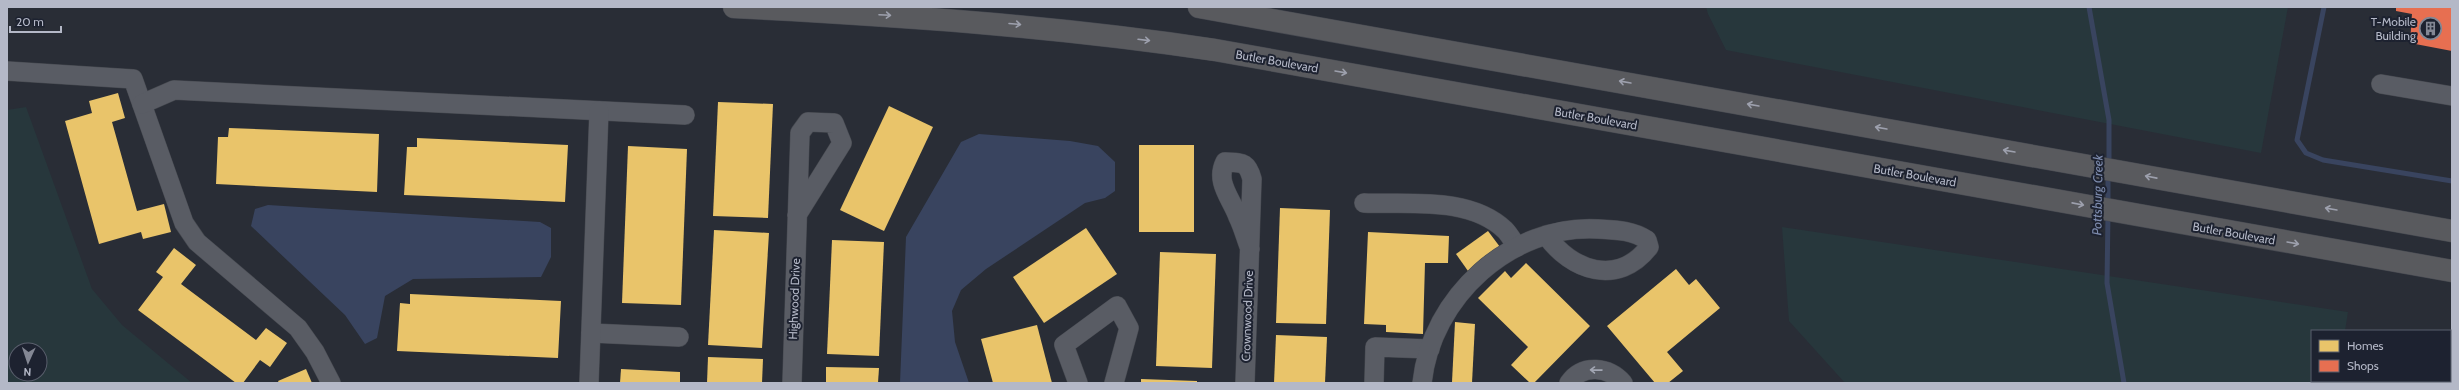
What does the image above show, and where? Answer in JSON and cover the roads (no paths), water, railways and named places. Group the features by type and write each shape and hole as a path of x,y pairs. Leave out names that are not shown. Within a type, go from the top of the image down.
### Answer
{"highway":[{"name":"Butler Boulevard","path":"734,7 979,21 1153,41 1276,61 2452,271"},
{"path":"1199,7 2452,231"},
{"path":"2359,214 2452,224"},
{"path":"2383,259 2452,282"}],"street":[{"path":"7,71 133,80 184,223 197,242 298,328 315,352 331,383"},
{"path":"2381,84 2452,96"},
{"path":"142,104 174,90 685,115"},
{"path":"589,383 600,111"},
{"path":"1364,204 1449,206 1471,210 1492,220 1505,230 1517,247"},
{"name":"Highwood Drive","path":"792,383 797,215"},
{"path":"1422,383 1430,349 1446,310 1460,293 1476,275 1517,247 1546,235"},
{"name":"Crownwood Drive","path":"1245,383 1250,249"},
{"path":"1078,383 1064,345 1117,306 1129,328 1114,383"},
{"path":"591,333 679,337"},
{"path":"1374,383 1375,347 1430,349"},
{"path":"1569,383 1578,374 1598,369 1608,371 1623,383"}],"water":[{"path":"979,134 1070,141 1098,146 1115,162 1115,191 1105,198 1085,203 986,269 961,290 952,311 955,342 969,383 900,383 906,237 961,142"},
{"path":"268,205 540,222 551,228 551,257 541,277 413,279 385,296 377,338 365,344 345,315 251,226 255,209"}],"waterway":[{"name":"Pottsburg Creek","path":"2089,7 2109,120 2109,164"},
{"path":"2324,7 2297,140 2306,153 2323,160 2452,181"},
{"name":"Pottsburg Creek","path":"2108,174 2108,204"},
{"name":"Pottsburg Creek","path":"2108,214 2107,283 2124,383"}],"place":[{"name":"T-Mobile Building","path":"2431,28"}]}
